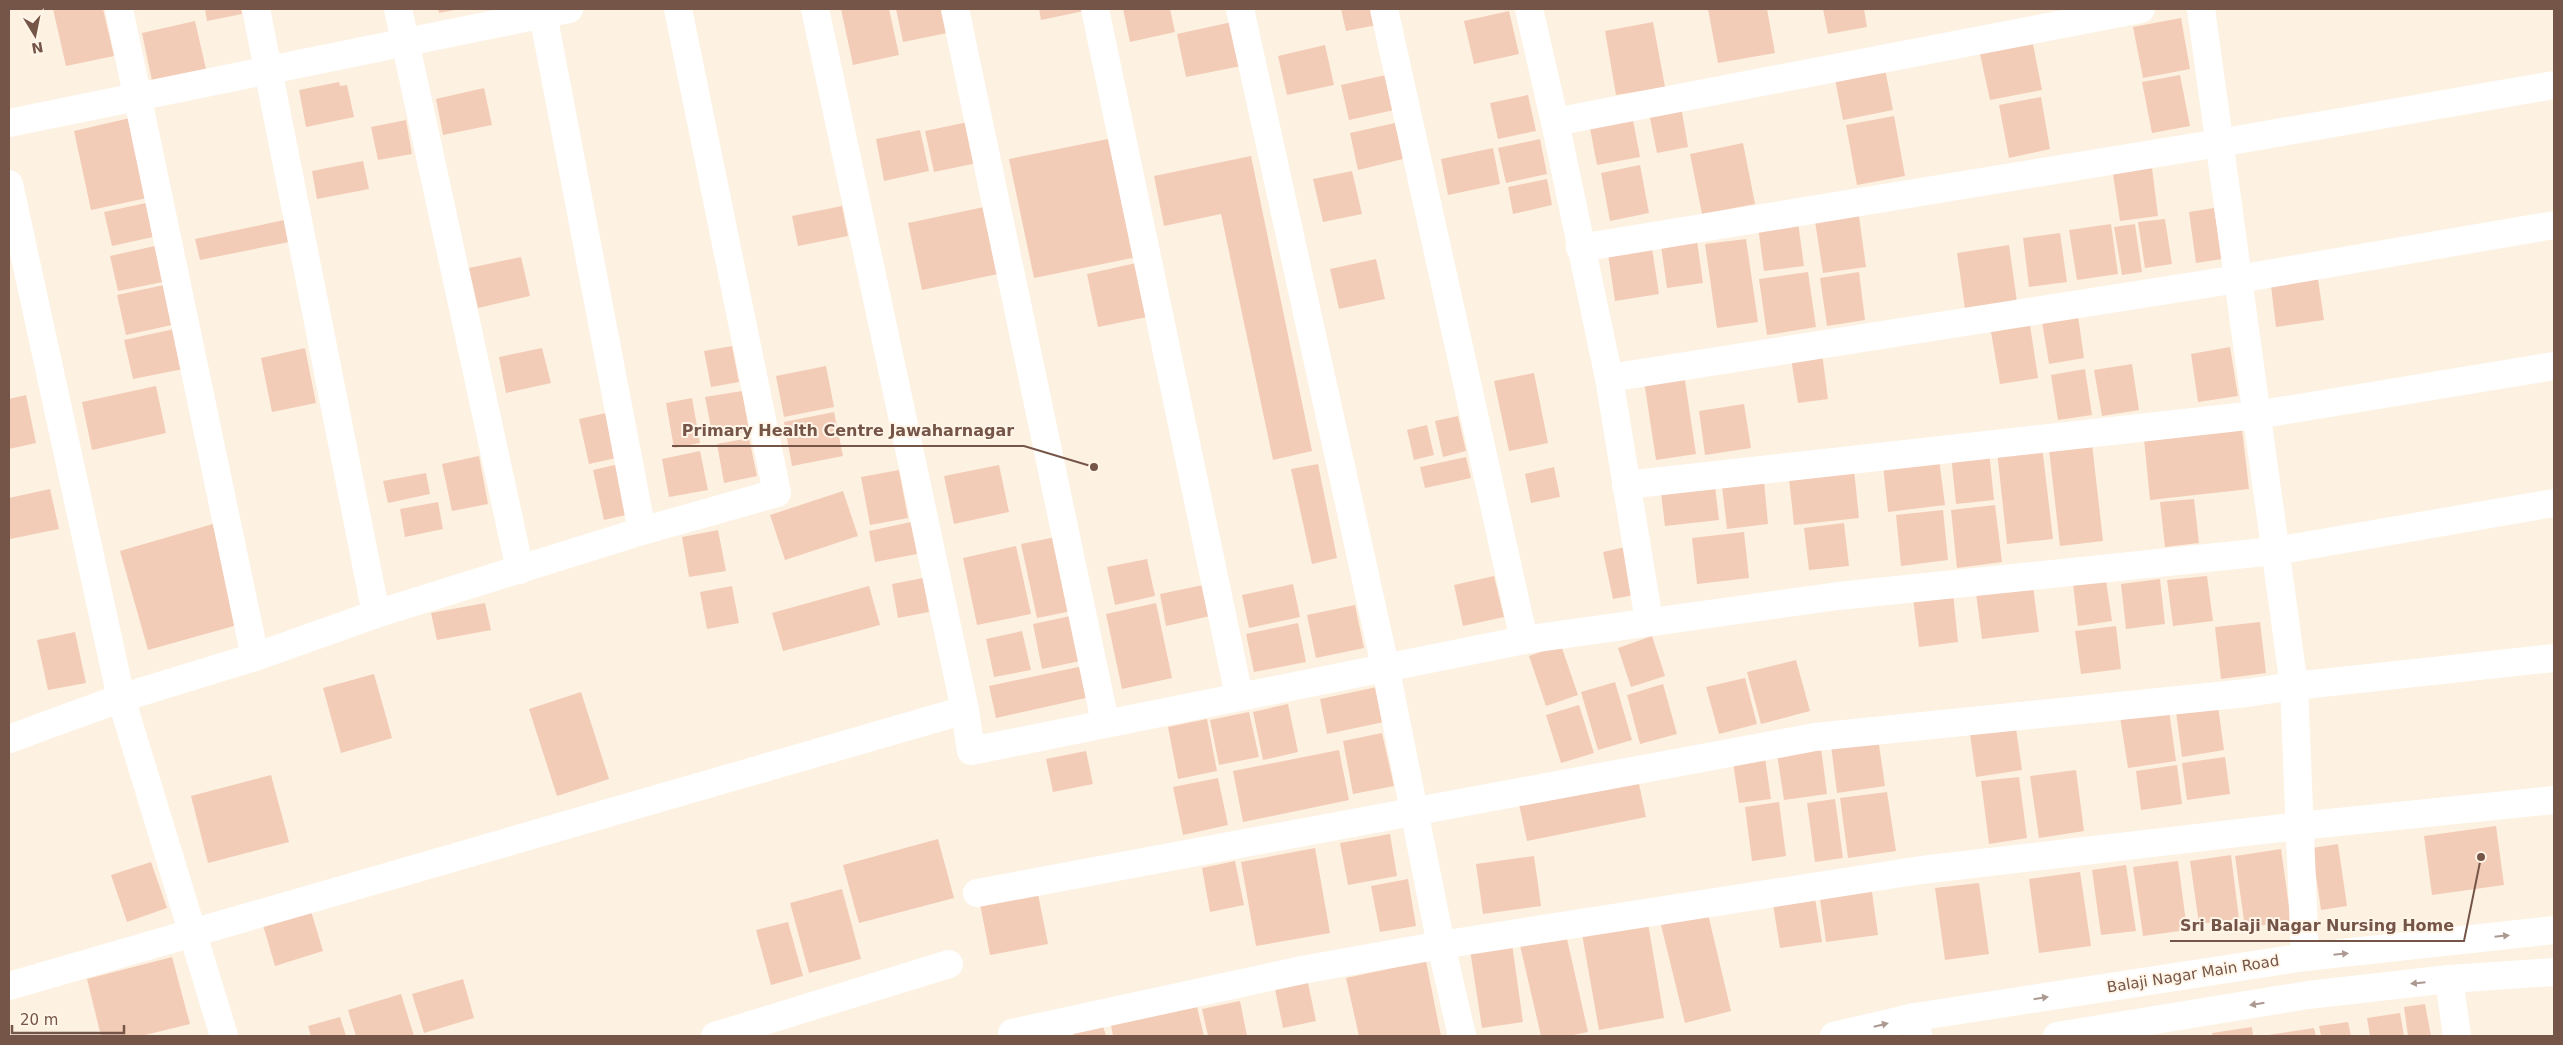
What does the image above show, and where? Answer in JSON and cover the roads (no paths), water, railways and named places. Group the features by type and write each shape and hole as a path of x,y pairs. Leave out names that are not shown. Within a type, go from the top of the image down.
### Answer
{"street":[{"path":"119,9 255,657"},
{"path":"256,9 376,614"},
{"path":"398,9 520,570"},
{"path":"9,739 120,698 255,657 376,614 642,531 777,493 678,9"},
{"path":"815,9 965,710 971,751 1105,722 1524,640 1838,596 2275,551 2554,503"},
{"path":"955,9 1105,722"},
{"path":"1095,9 1239,696"},
{"path":"1240,9 1385,666 1441,945 1462,1036"},
{"path":"1384,9 1524,640"},
{"path":"1529,9 1609,378 1649,621"},
{"path":"1555,122 2141,9"},
{"path":"2201,9 2294,686 2298,826 2305,957"},
{"path":"9,123 552,10 642,531"},
{"path":"1580,248 2219,143 2554,85"},
{"path":"9,184 120,698 224,1036"},
{"path":"1609,378 2238,279 2554,225"},
{"path":"1626,485 2256,415 2554,366"},
{"path":"977,893 1815,737 2247,694 2294,686 2554,658"},
{"path":"10,981 192,933 965,710"},
{"path":"1012,1033 1302,970 1441,945 1921,870 2298,826 2554,800"},
{"name":"Balaji Nagar Main Road","path":"1834,1036 1917,1026 2305,957 2554,930"},
{"path":"716,1036 949,964"},
{"path":"2057,1036 2308,995 2449,979 2554,972"},
{"path":"2449,979 2457,1036"}],"place":[{"name":"Primary Health Centre Jawaharnagar","path":"1094,467"},
{"name":"Sri Balaji Nagar Nursing Home","path":"2481,857"}]}
